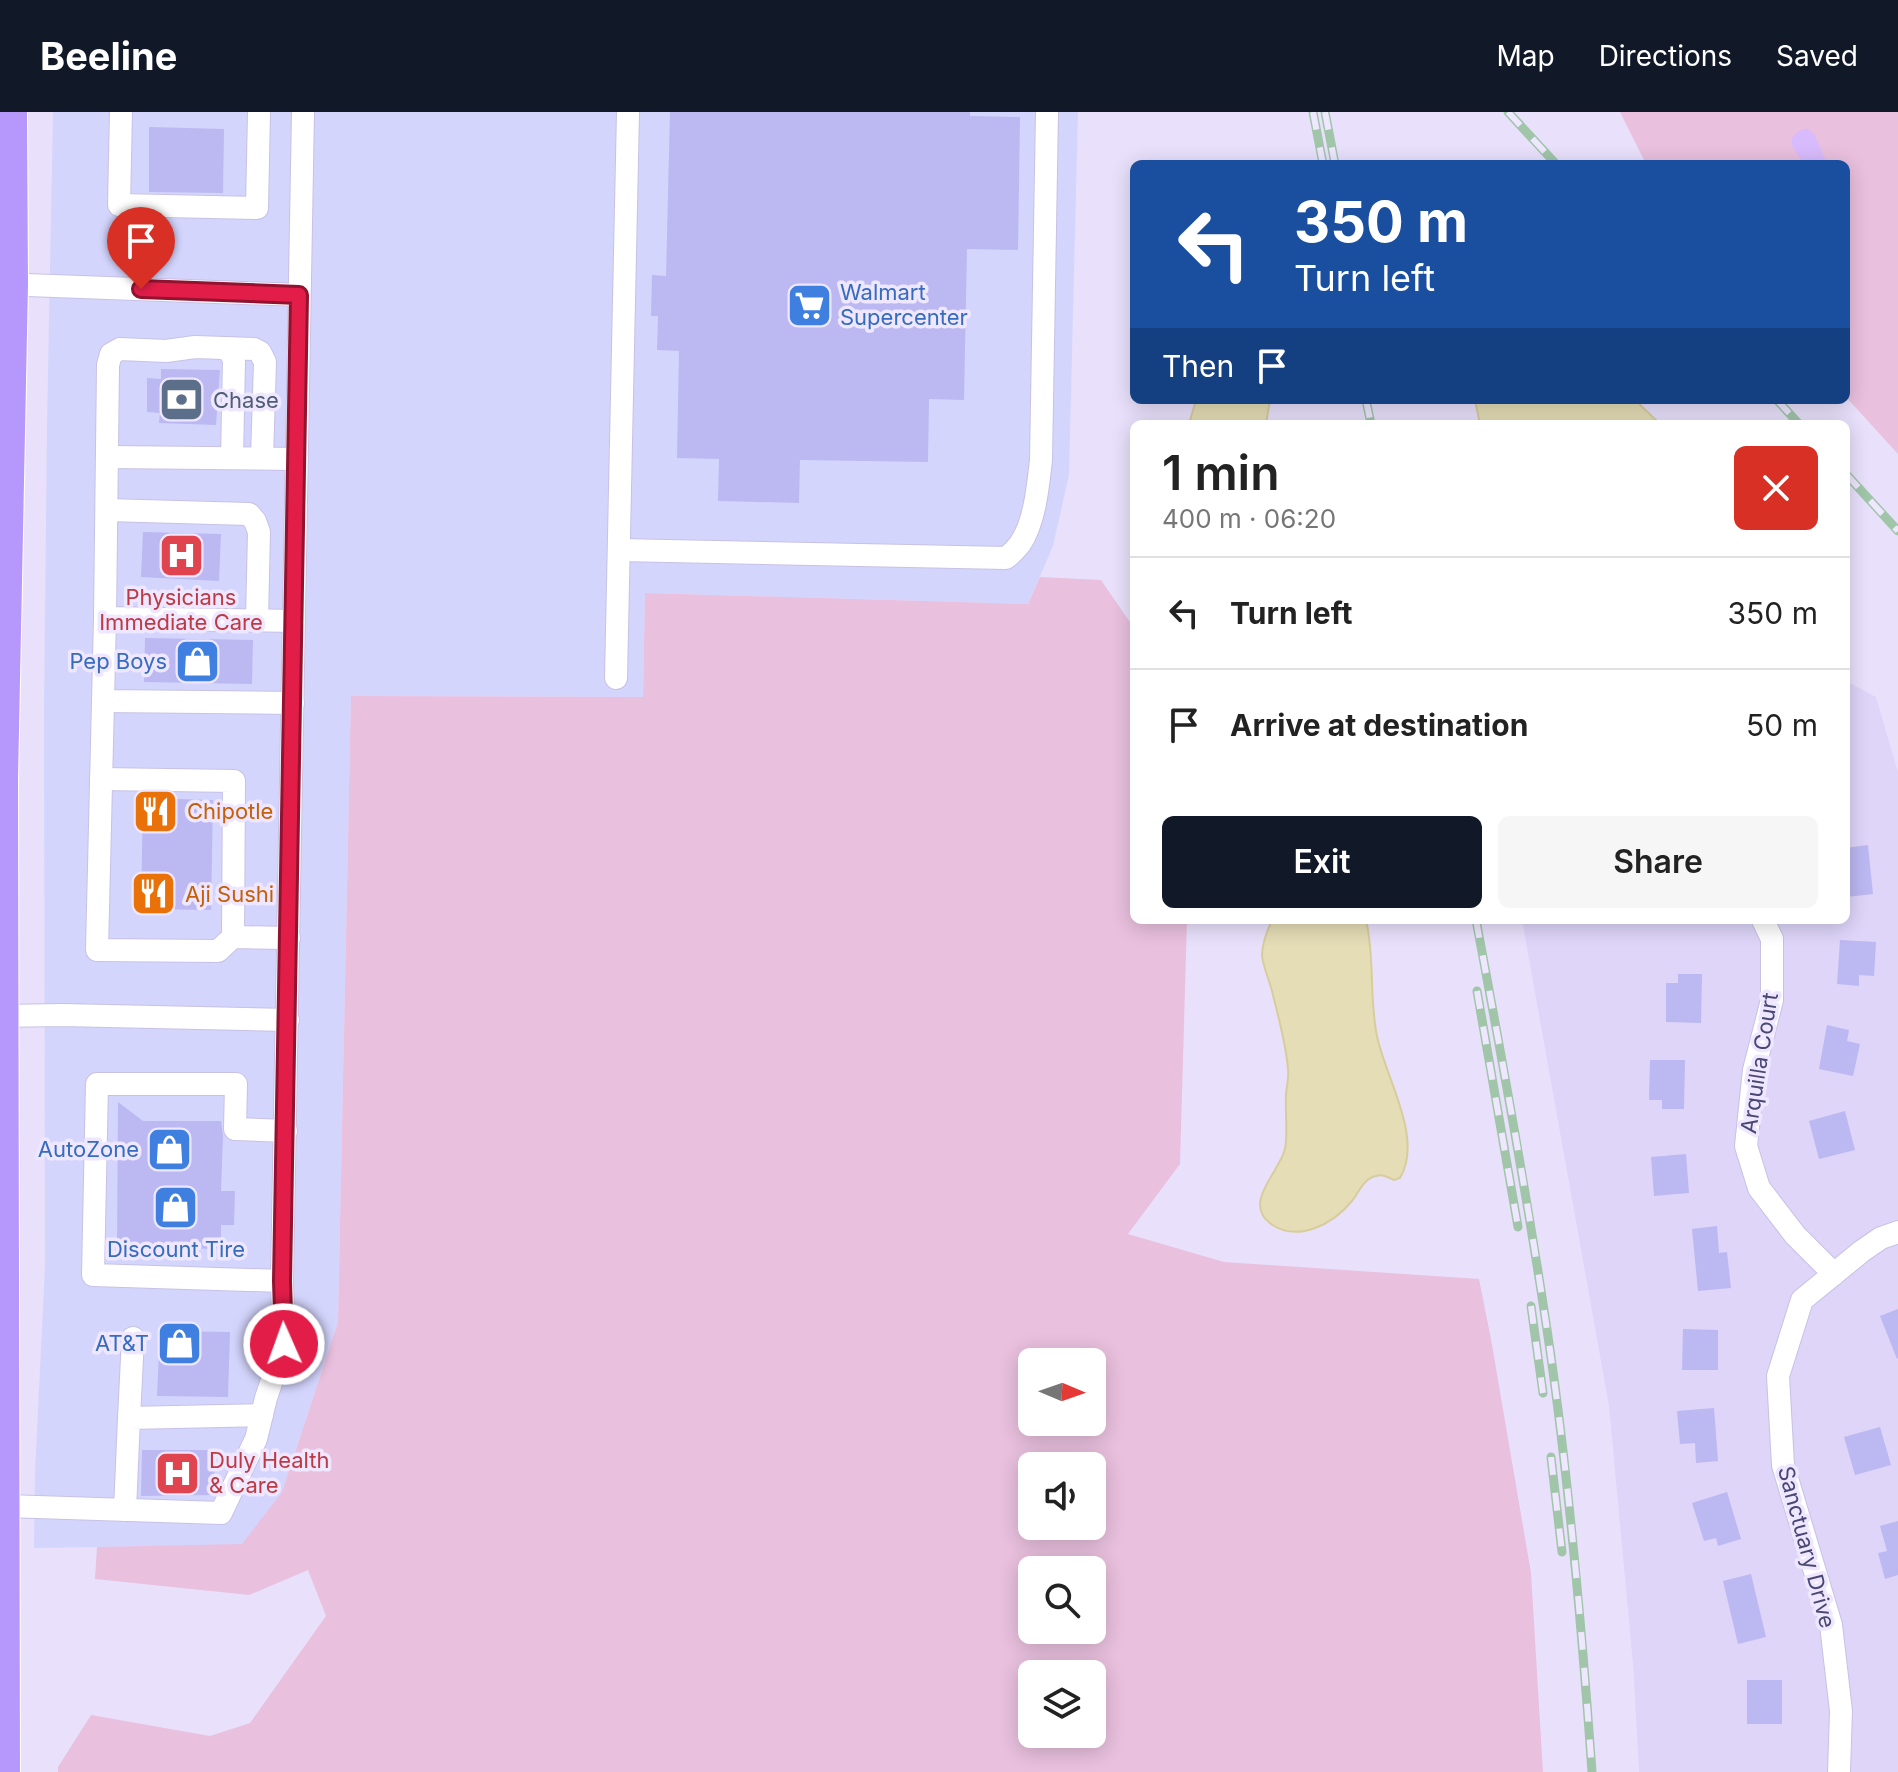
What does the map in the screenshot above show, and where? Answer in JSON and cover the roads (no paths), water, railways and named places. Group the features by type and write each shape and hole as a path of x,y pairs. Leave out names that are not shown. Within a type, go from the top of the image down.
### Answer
{"main road":[{"path":"6,1772 2,780 7,284 13,112"}],"street":[{"path":"121,112 119,205 257,208 259,112"},
{"path":"6,1506 221,1513 256,1439 284,1344 282,1281 303,112"},
{"path":"616,678 628,112"},
{"path":"619,550 1006,558 1021,543 1030,519 1041,460 1047,112"},
{"path":"7,284 299,295"},
{"path":"242,458 265,362 260,352 254,349 195,347 166,351 120,349 111,354 108,365 97,950 218,951 233,937 289,938"},
{"path":"229,348 222,358 242,458"},
{"path":"108,457 297,459"},
{"path":"107,510 249,514 259,532 257,620"},
{"path":"105,618 294,621"},
{"path":"103,701 293,703"},
{"path":"101,779 234,781 233,937"},
{"name":"Arquilla Court","path":"1765,924 1772,939 1772,1000 1754,1070 1746,1146 1759,1188 1795,1235 1834,1274"},
{"path":"2,1016 288,1020"},
{"path":"282,1281 93,1275 97,1084 236,1084 235,1129 286,1131"},
{"name":"Sanctuary Drive","path":"1839,1772 1841,1711 1831,1625 1783,1465 1778,1376 1802,1300 1881,1238 1898,1232"},
{"path":"125,1510 133,1338"},
{"path":"129,1418 262,1415"}],"railway":[{"path":"1313,112 1322,160"},
{"path":"1325,112 1334,160"},
{"path":"1508,112 1552,160"},
{"path":"1367,404 1370,420"},
{"path":"1781,404 1795,420"},
{"path":"1850,478 1898,531"},
{"path":"1477,924 1550,1350 1575,1561 1592,1772"},
{"path":"1477,991 1518,1227"},
{"path":"1531,1306 1543,1393"},
{"path":"1551,1457 1562,1552"}],"place":[{"name":"Walmart Supercenter","path":"809,305"},
{"name":"Chase","path":"182,400"},
{"name":"Physicians Immediate Care","path":"181,556"},
{"name":"Pep Boys","path":"198,661"},
{"name":"Chipotle","path":"156,811"},
{"name":"Aji Sushi","path":"154,894"},
{"name":"AutoZone","path":"170,1149"},
{"name":"Discount Tire","path":"176,1208"},
{"name":"AT&T","path":"180,1343"},
{"name":"Duly Health & Care","path":"178,1473"}]}
